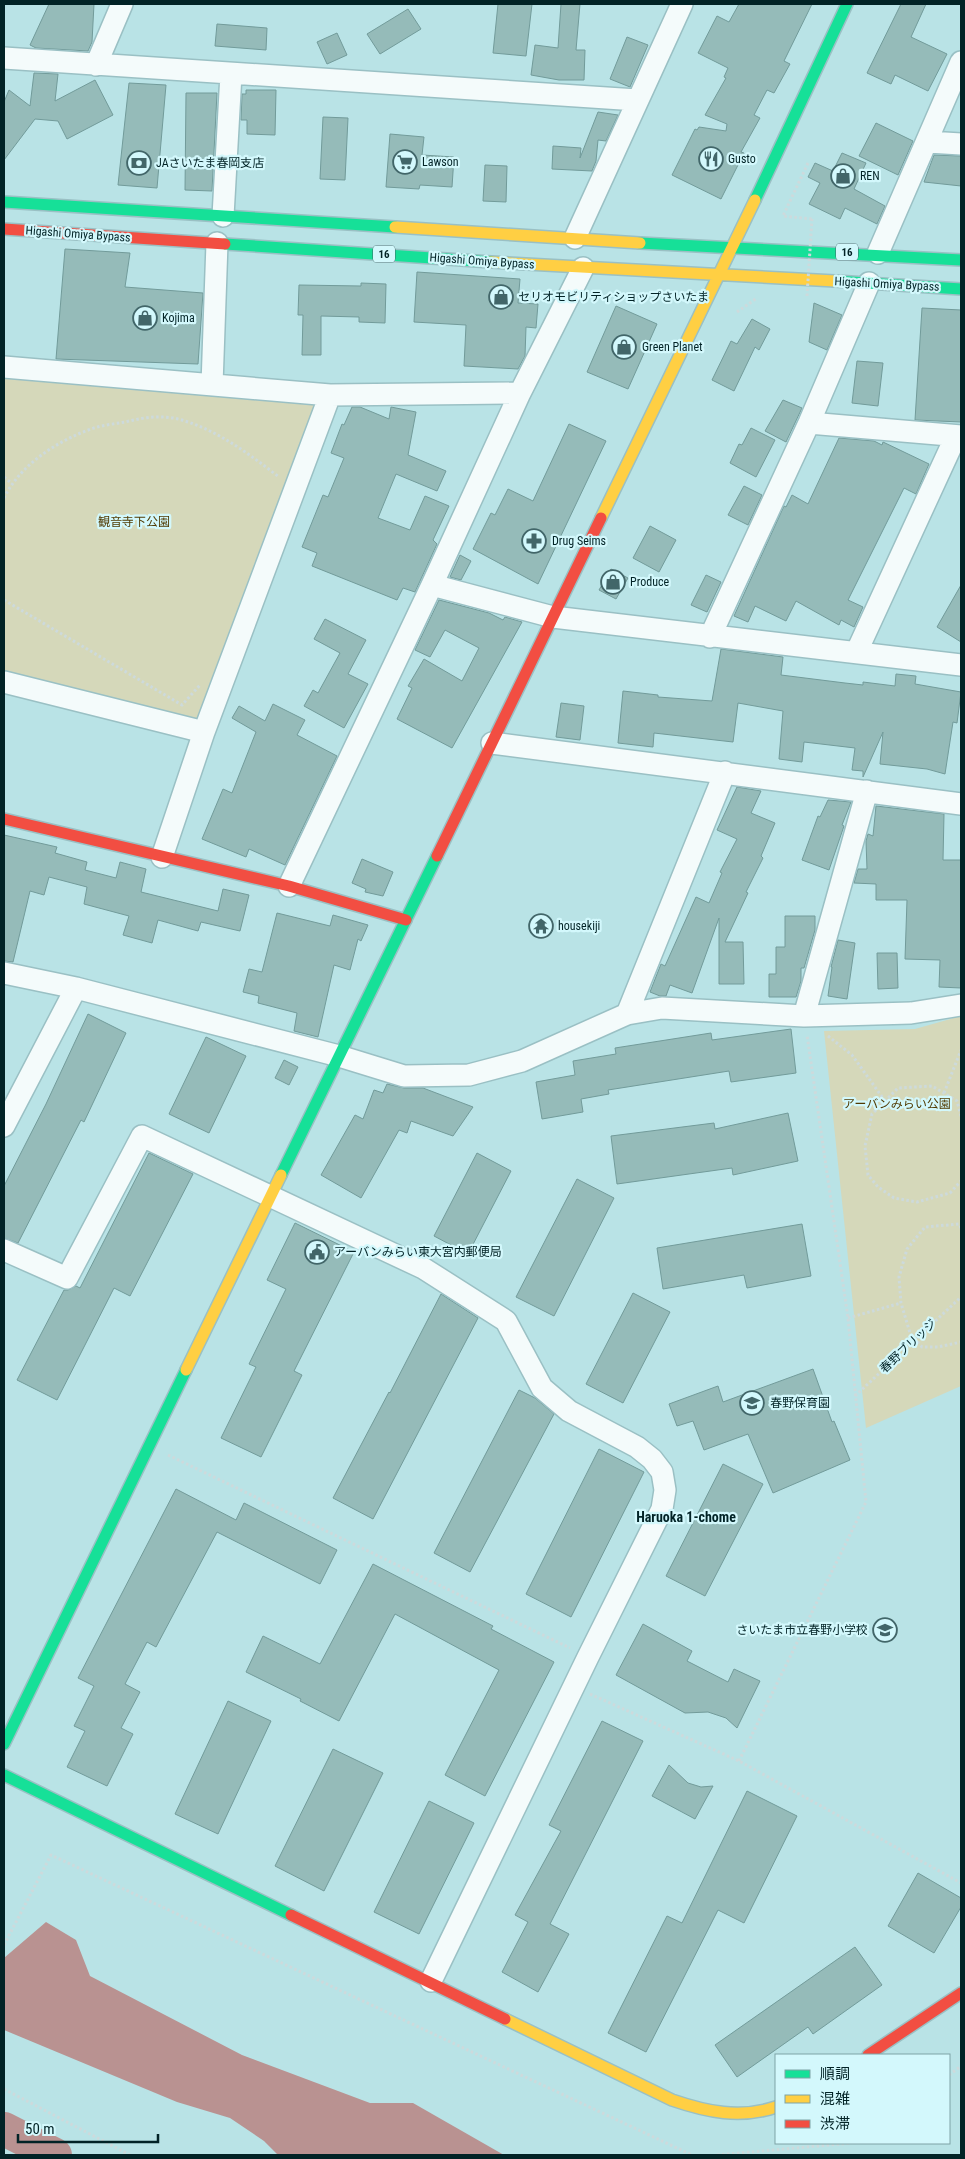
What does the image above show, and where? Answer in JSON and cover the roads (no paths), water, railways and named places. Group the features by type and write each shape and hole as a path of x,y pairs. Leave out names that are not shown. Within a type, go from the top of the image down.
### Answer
{"main road":[{"path":"4,1744 721,273 847,4"},
{"name":"16","path":"4,202 732,248 878,253 961,260"},
{"name":"Higashi Omiya Bypass","path":"4,229 583,268 721,273 961,289"},
{"path":"4,819 289,886 406,920"},
{"path":"4,1775 431,1981 672,2100 716,2114 741,2114 775,2107"},
{"path":"870,2054 961,1993"}],"street":[{"path":"96,65 122,4"},
{"path":"575,238 682,4"},
{"path":"4,58 637,100"},
{"path":"878,253 928,142 961,62"},
{"path":"223,216 230,74"},
{"path":"928,142 961,144"},
{"path":"212,385 217,243"},
{"path":"289,886 432,585 520,393 583,268"},
{"path":"710,637 809,423 869,283"},
{"path":"4,367 330,395 520,393"},
{"path":"162,857 204,732 330,395"},
{"path":"809,423 959,436 857,651"},
{"path":"432,585 553,617 710,637 857,651 961,664"},
{"path":"4,682 204,732"},
{"path":"492,743 961,804"},
{"path":"627,1014 725,772"},
{"path":"804,1016 867,792"},
{"path":"4,973 76,988 339,1056 404,1076 469,1074 522,1061 627,1014 662,1008 804,1016 911,1013 961,1005"},
{"path":"4,1126 76,988"},
{"path":"4,1250 67,1278 142,1136 270,1198 423,1268 506,1321 542,1388 569,1411 637,1447 652,1459 662,1472 665,1490 662,1509 431,1981"}],"waterway":[{"path":"4,2129 55,2155"}],"place":[{"name":"Gusto","path":"711,159"},
{"name":"Lawson","path":"405,162"},
{"name":"JAさいたま春岡支店","path":"139,163"},
{"name":"REN","path":"843,176"},
{"name":"セリオモビリティショップさいたま","path":"501,297"},
{"name":"Kojima","path":"145,318"},
{"name":"Green Planet","path":"624,347"},
{"name":"Drug Seims","path":"534,541"},
{"name":"Produce","path":"613,582"},
{"name":"housekiji","path":"541,926"},
{"name":"アーバンみらい東大宮内郵便局","path":"317,1252"},
{"name":"春野保育園","path":"752,1403"},
{"name":"さいたま市立春野小学校","path":"885,1630"}],"district":[{"name":"Haruoka 1-chome","path":"686,1517"}],"park label":[{"name":"観音寺下公園","path":"134,522"},
{"name":"アーバンみらい公園","path":"897,1104"}]}
